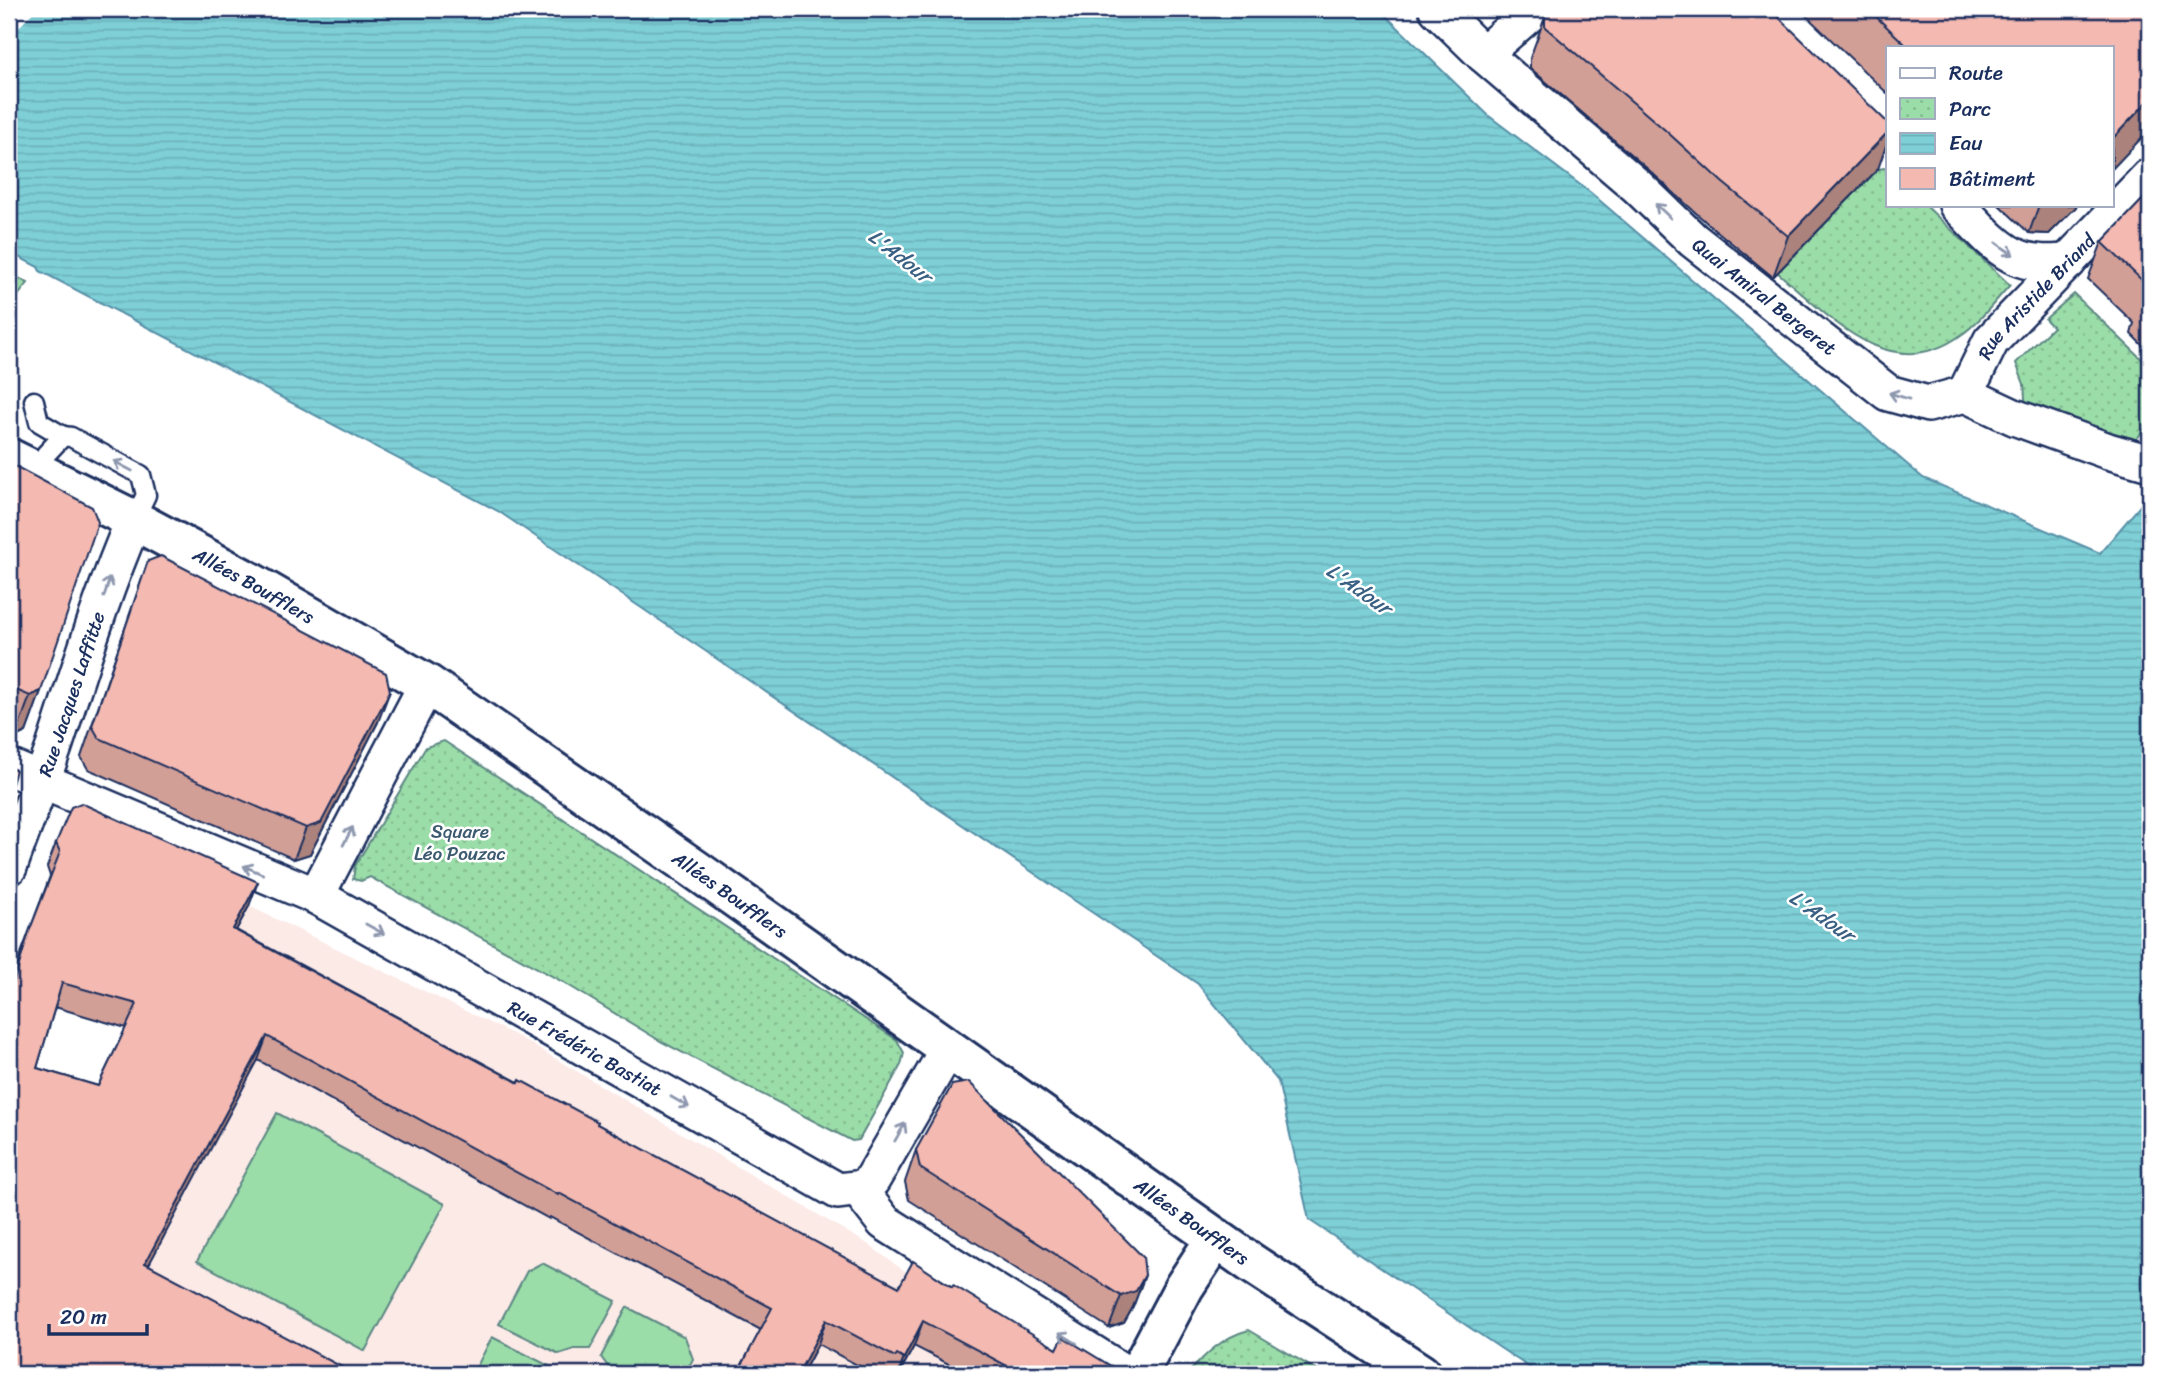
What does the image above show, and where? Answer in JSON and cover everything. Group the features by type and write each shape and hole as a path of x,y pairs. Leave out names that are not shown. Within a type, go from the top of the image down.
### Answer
{"main road":[{"name":"Allées Boufflers","path":"22,465 134,520 252,583 427,684 696,870 1216,1238 1421,1374"},
{"path":"1138,1374 1184,1287 1216,1238"}],"street":[{"name":"Quai Amiral Bergeret","path":"1437,9 1483,54 1637,186 1693,240 1888,393 1928,404 1965,394"},
{"path":"1483,54 1535,9"},
{"name":"Rue Aristide Briand","path":"1965,394 1991,341 2150,176"},
{"path":"1958,206 1996,243 2018,258 2042,263 2068,262"},
{"path":"1965,394 2014,417 2150,463"},
{"name":"Rue Jacques Laffitte","path":"9,867 25,819 42,781 114,566 134,520"},
{"path":"316,896 427,684"},
{"name":"Rue Frédéric Bastiat","path":"9,767 316,896 838,1191 862,1188"},
{"path":"948,1049 872,1180 862,1188 866,1199 884,1222 1126,1374"}],"lane":[{"path":"34,401 39,422 141,475 146,495 134,520"},
{"path":"22,465 46,454 63,436"}],"shaded area":[{"path":"249,906 519,1037 866,1243 910,1275 1076,1374 166,1374 35,1267 228,946"}],"green space":[{"path":"1886,168 1886,206 1926,206 2010,285 1968,330 1935,349 1910,353 1885,350 1862,340 1839,325 1777,272 1878,169"},
{"path":"9,273 28,283 9,307"},
{"path":"2074,294 2150,367 2150,421 2131,447 2026,412 2024,384 2016,363 2053,327 2045,319"},
{"name":"Square Léo Pouzac","path":"444,741 897,1040 904,1053 901,1065 859,1140 852,1141 662,1042 563,982 370,877 361,881 353,879 355,866 426,747"},
{"path":"277,1113 445,1204 365,1351 197,1261"},
{"path":"542,1263 616,1301 590,1349 574,1349 559,1354 499,1324 527,1271"},
{"path":"627,1307 685,1337 693,1359 685,1374 610,1374 601,1357"},
{"path":"1249,1330 1323,1374 1187,1374 1223,1342"},
{"path":"492,1337 551,1367 553,1374 473,1374"}],"water":[{"name":"L'Adour","path":"9,9 1379,9 1489,116 1591,193 1923,478 2100,553 2150,494 2150,1374 1539,1374 1309,1220 1278,1081 1198,984 498,511 40,271 38,267 9,252"}],"pier":[{"path":"9,9 36,9 9,38"}],"building":[{"path":"1554,9 1770,9 1886,121 1886,134 1788,236 1545,27 1545,17"},
{"path":"1868,9 2150,9 2150,99 2114,137 2114,46 1907,46"},
{"path":"2150,192 2150,288 2102,242"},
{"path":"2150,290 2150,302 2144,296"},
{"path":"9,463 92,507 98,522 41,691 30,696 9,687"},
{"path":"161,556 386,673 390,691 321,823 306,828 99,738 92,726 148,561"},
{"path":"9,767 16,770 9,795"},
{"path":"81,803 258,882 233,929 519,1083 520,1080 899,1287 913,1261 1057,1349 1063,1337 1114,1368 1111,1374 1022,1374 923,1321 904,1358 897,1354 895,1357 826,1320 798,1374 737,1374 772,1308 267,1036 145,1263 355,1374 9,1374 9,998 29,932 60,852 56,843 71,807","holes":["62,983 137,1004 98,1086 37,1068"]},
{"path":"969,1082 1143,1257 1145,1275 1136,1291 1121,1296 920,1168 916,1150 952,1085"}]}
